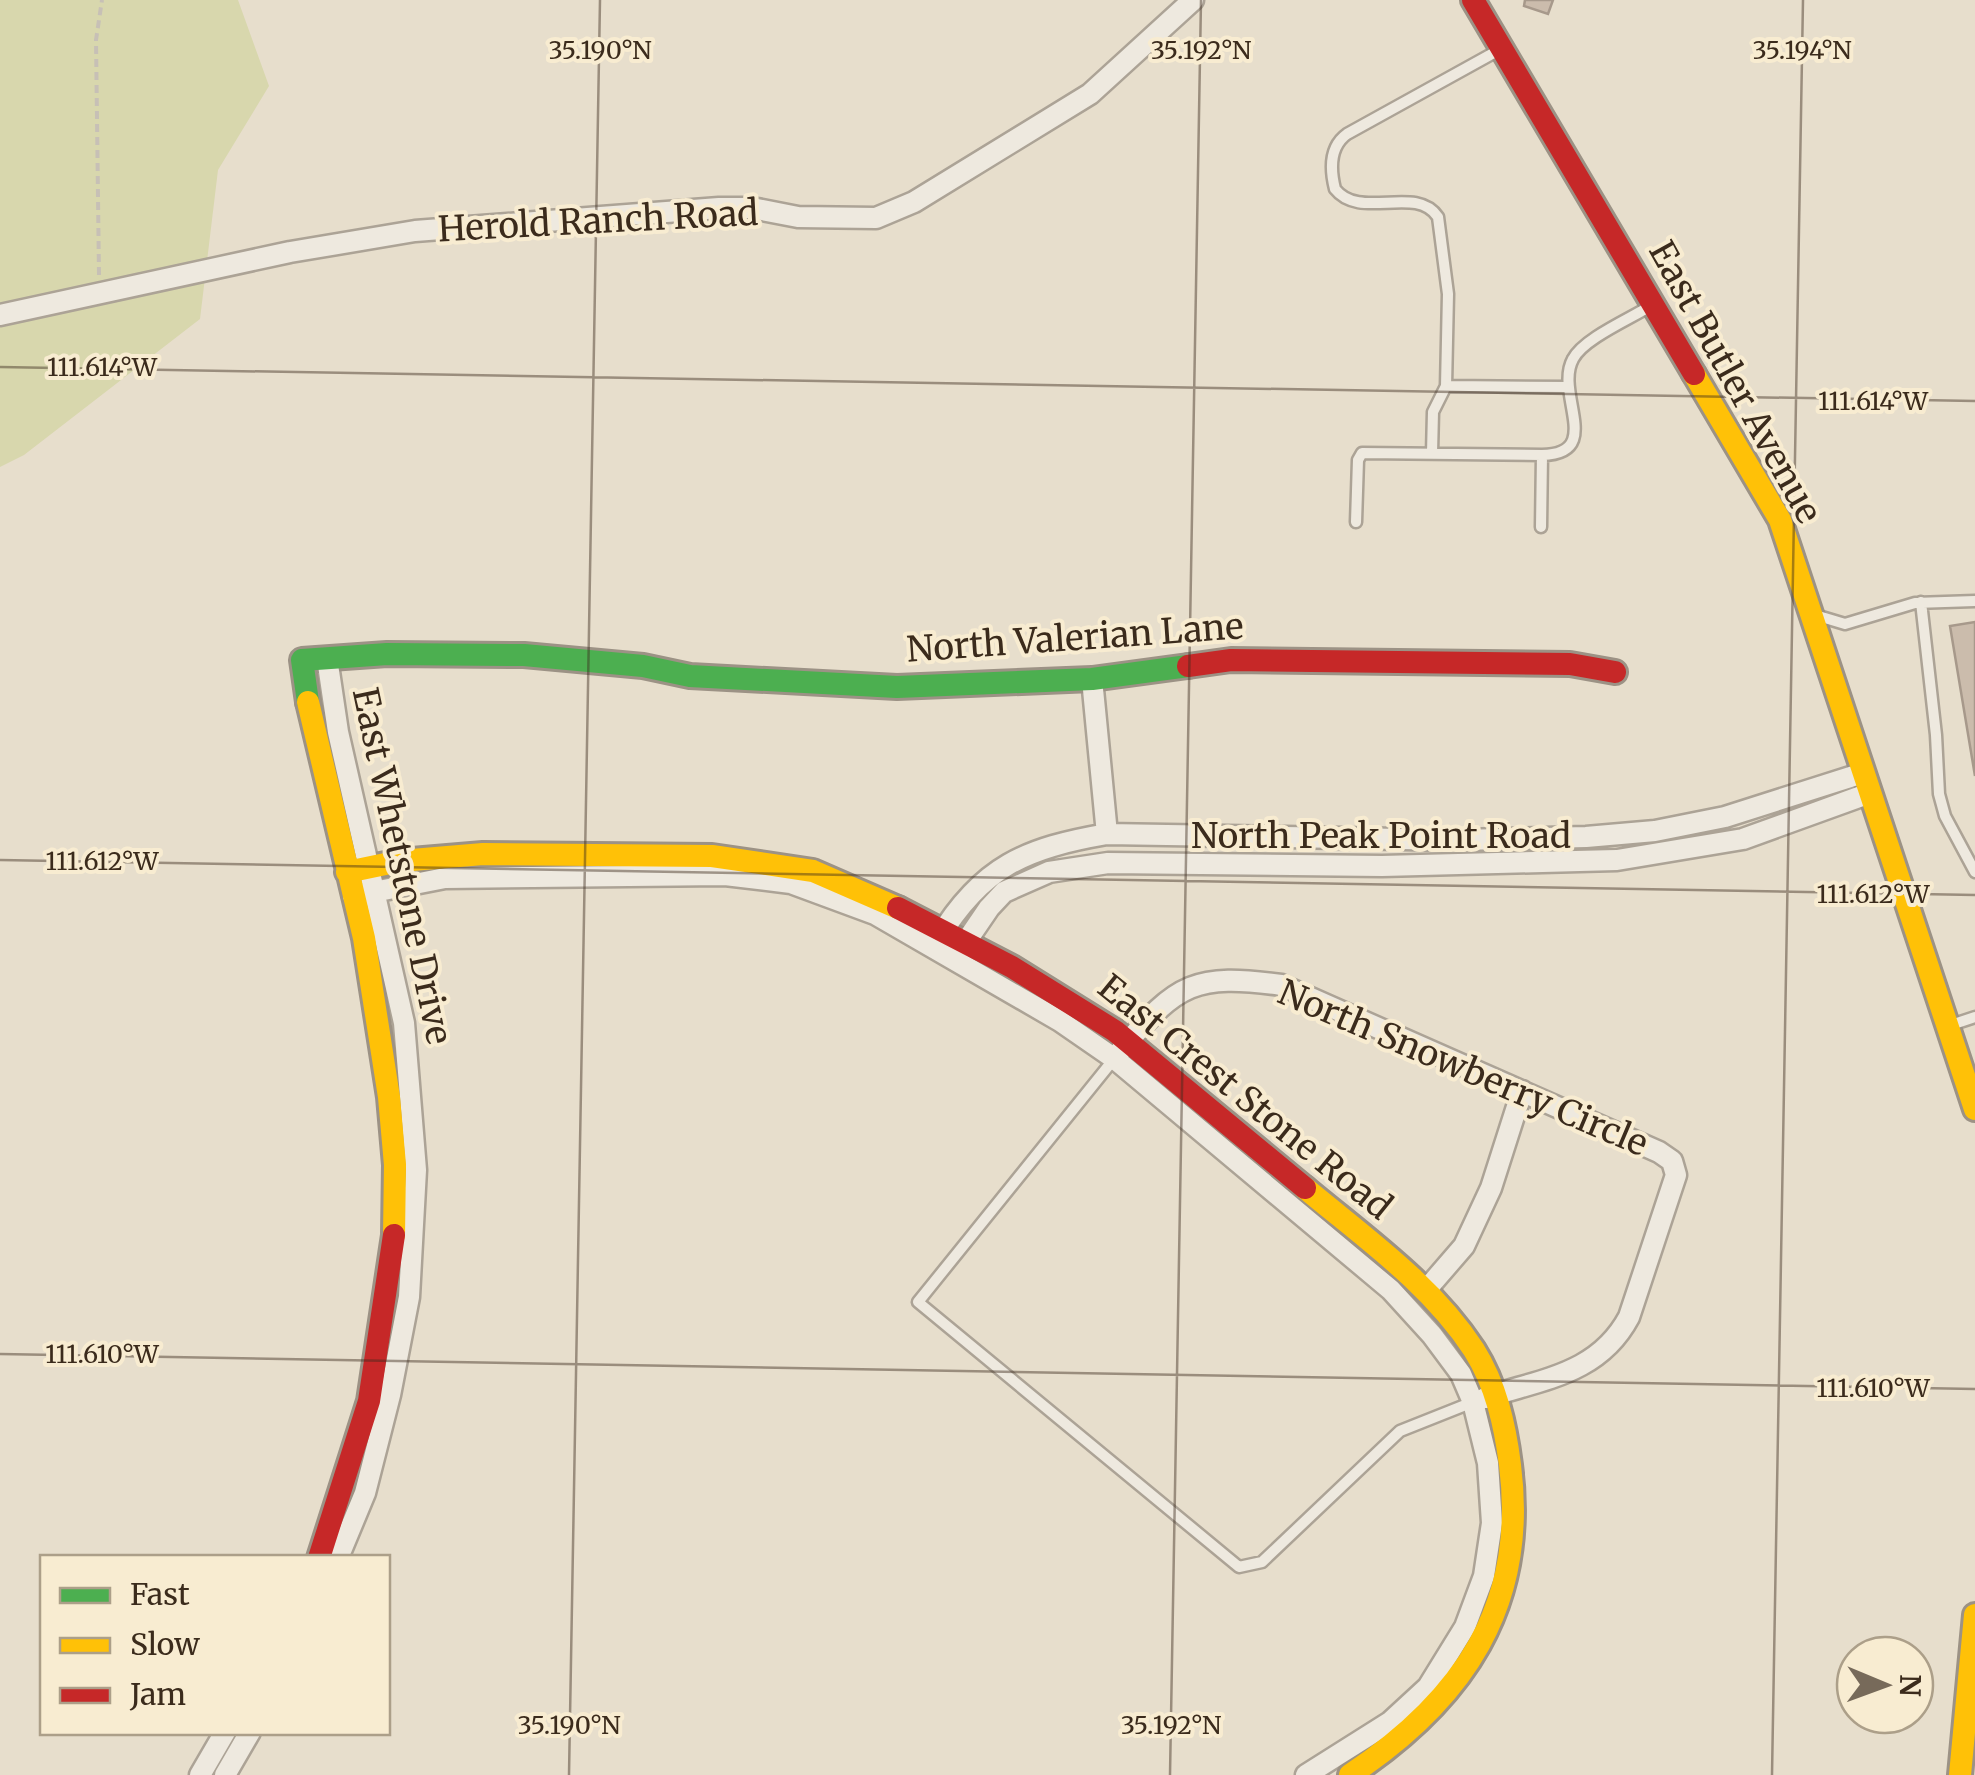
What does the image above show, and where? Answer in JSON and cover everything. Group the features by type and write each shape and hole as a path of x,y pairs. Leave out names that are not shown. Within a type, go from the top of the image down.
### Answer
{"street":[{"name":"Herold Ranch Road","path":"0,315 290,252 415,231 719,208 876,218 914,202 1090,94 1193,0"},
{"name":"East Butler Avenue","path":"1473,0 1780,520 1811,613 1836,638 1867,783 1975,1109"},
{"name":"North Valerian Lane","path":"302,660 387,654 524,655 643,666 690,676 896,687 1092,679 1231,660 1570,664 1615,672"},
{"name":"East Whetstone Drive","path":"320,1555 369,1402 394,1244 395,1165 389,1097 364,938 364,893 370,866 338,732 327,658"},
{"name":"East Whetstone Drive","path":"302,660 309,713 347,872 364,893 406,1041 416,1170 409,1297 390,1395 365,1493 339,1555"},
{"path":"1092,679 1107,834"},
{"name":"North Peak Point Road","path":"939,938 975,890 1017,857 1066,841 1107,834 1458,840 1586,837 1655,831 1867,783"},
{"name":"North Peak Point Road","path":"960,950 1004,892 1049,872 1108,863 1382,866 1616,860 1743,839 1867,783"},
{"name":"East Crest Stone Road","path":"347,872 480,852 716,856 802,869 871,895 960,950 1070,1001 1391,1290 1484,1399 1513,1471 1515,1522 1507,1574 1476,1653 1454,1689 1404,1740 1350,1775"},
{"name":"East Crest Stone Road","path":"364,893 446,878 726,874 790,883 939,938"},
{"name":"North Snowberry Circle","path":"1121,1050 1164,1003 1193,984 1232,978 1281,986 1672,1161 1676,1175 1620,1334 1591,1362 1484,1399"},
{"name":"East Crest Stone Road","path":"1121,1050 1426,1290 1482,1364 1492,1523 1484,1576 1464,1628 1428,1687 1390,1722 1306,1775"},
{"path":"1426,1290 1464,1246 1491,1188 1522,1091"},
{"path":"1960,1775 1975,1615"},
{"path":"200,1775 223,1735"},
{"path":"225,1775 248,1735"}],"lane":[{"path":"1432,453 1433,412 1446,386 1448,294 1438,217 1426,206 1348,201 1335,189 1332,152 1347,134 1502,48"},
{"path":"1356,522 1358,460 1362,453 1542,455 1557,454 1571,446 1576,427 1568,387 1569,369 1578,350 1653,305"},
{"path":"1446,386 1568,387"},
{"path":"1540,527 1542,455"},
{"path":"1811,613 1836,638 1922,602 1975,601"},
{"path":"1922,602 1938,794 1945,816 1975,872"},
{"path":"1948,1026 1975,1016"},
{"path":"1121,1050 918,1302 1239,1567 1262,1562 1400,1431 1484,1399"}],"path":[{"path":"99,294 96,40 102,0"}],"green space":[{"path":"0,0 238,0 269,86 218,170 200,319 24,455 0,467"}],"building":[{"path":"1525,0 1553,0 1548,14 1524,6"},
{"path":"1975,622 1975,776 1950,626"}],"traffic: fast":[{"path":"308,702 302,660 387,654 524,655 643,666 690,676 897,687 1092,679 1188,666"}],"traffic: slow":[{"path":"1694,374 1780,520 1975,1109"},
{"path":"308,702 364,938 389,1097 395,1165 394,1235"},
{"path":"347,872 400,861 483,854 712,856 813,871 898,908"},
{"path":"1305,1188 1396,1263 1457,1326 1482,1363 1494,1391 1510,1465 1513,1515 1508,1562 1497,1605 1479,1644 1455,1681 1425,1715 1350,1775"},
{"path":"1960,1775 1975,1615"}],"traffic: jam":[{"path":"1473,0 1694,374"},
{"path":"1188,666 1231,660 1570,664 1615,672"},
{"path":"898,908 1012,967 1115,1031 1305,1188"},
{"path":"320,1555 369,1401 394,1235"}]}
